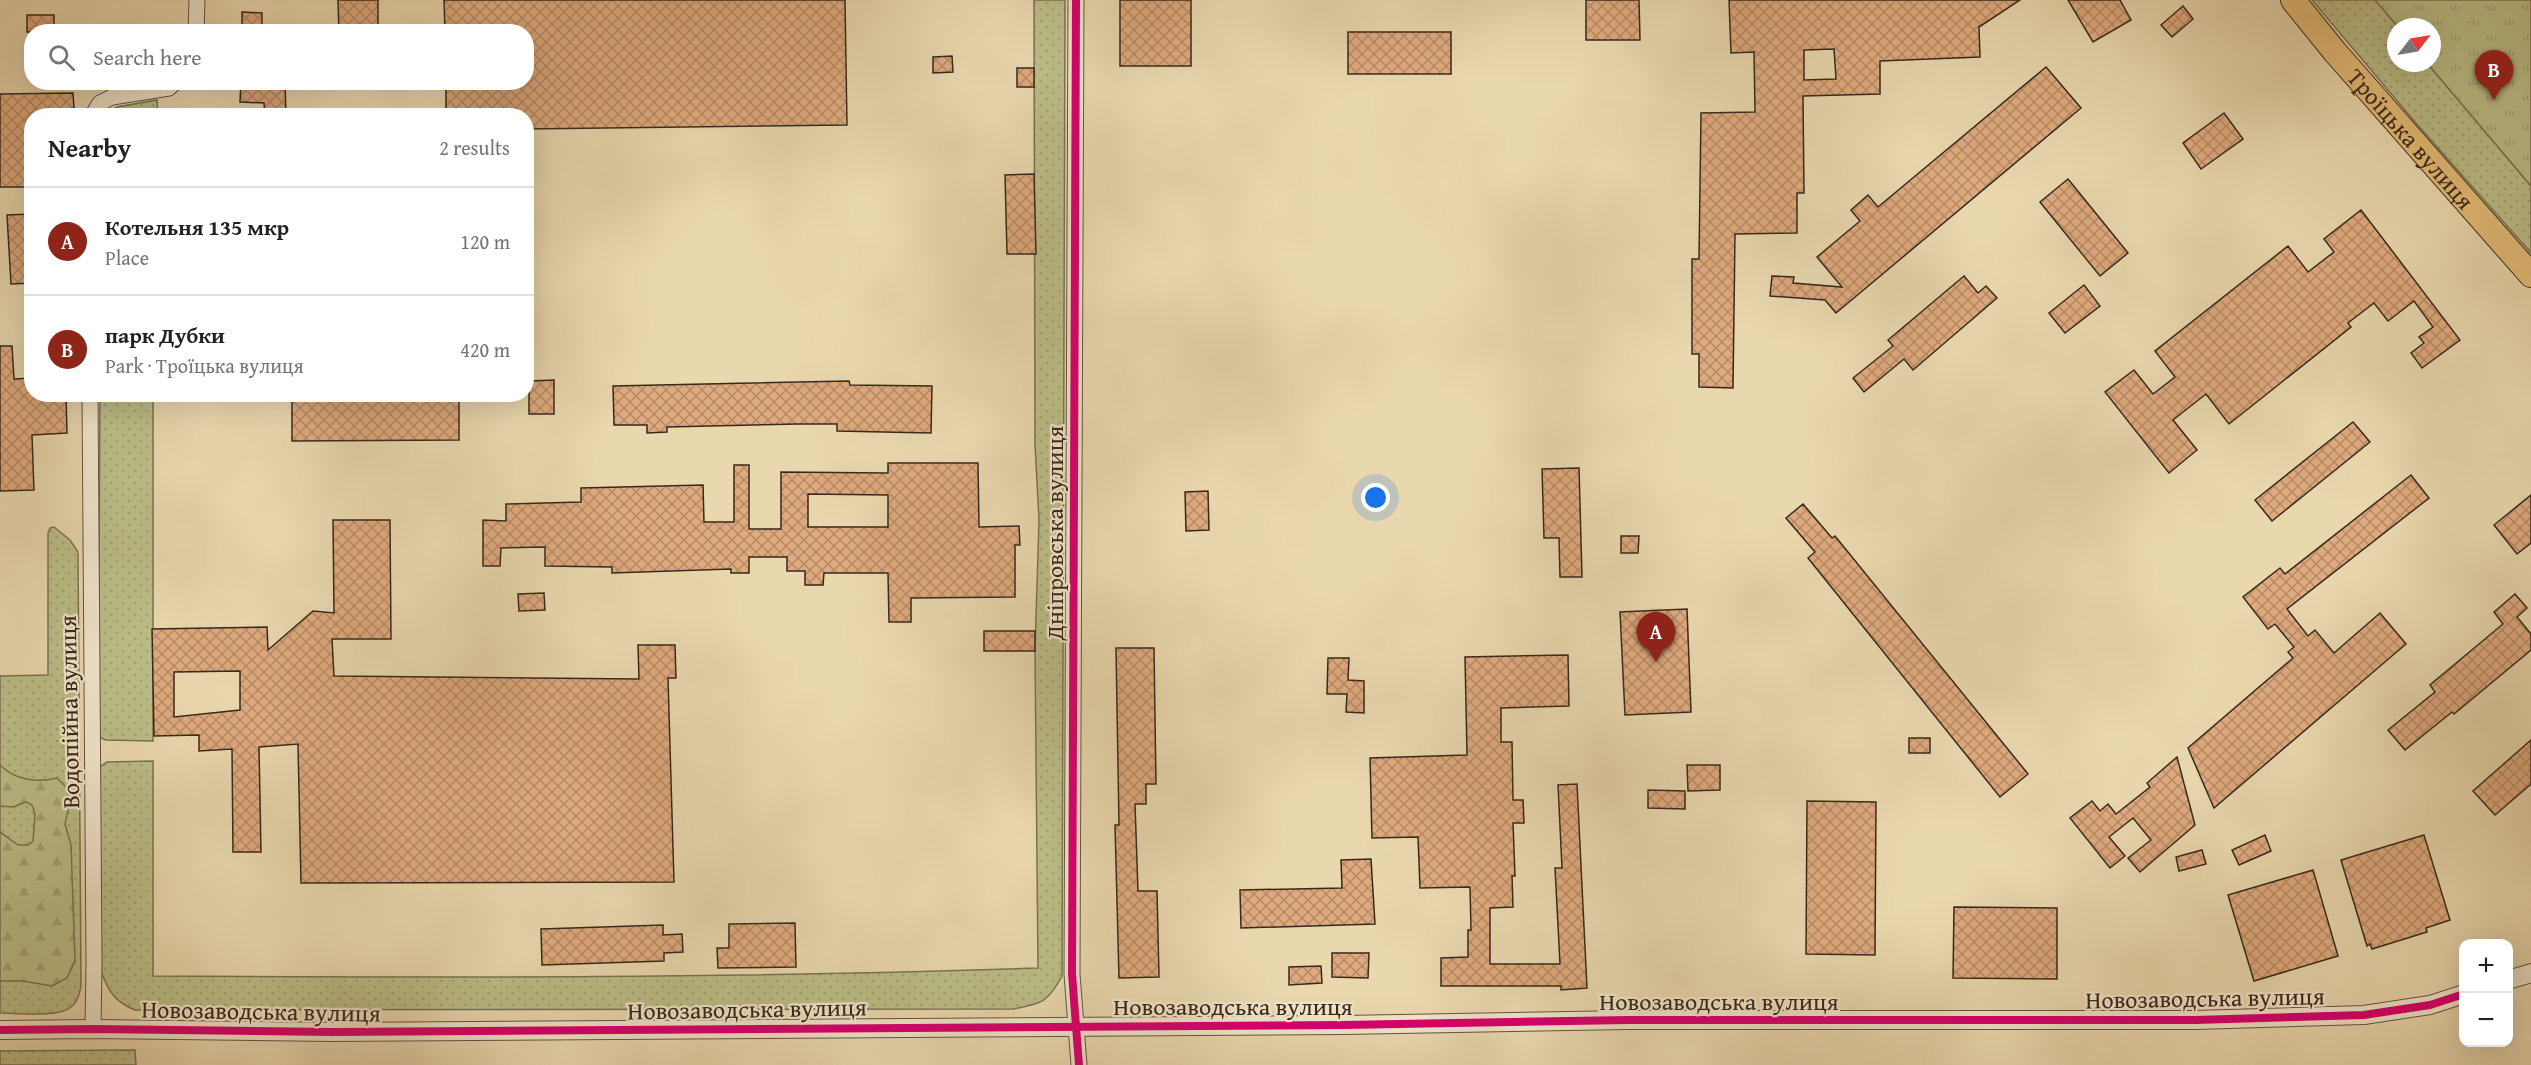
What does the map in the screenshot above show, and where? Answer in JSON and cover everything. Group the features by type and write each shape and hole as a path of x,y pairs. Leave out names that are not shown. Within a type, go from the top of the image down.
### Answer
{"main road":[{"name":"Троїцька вулиця","path":"2293,0 2335,52 2531,275"}],"street":[{"path":"196,24 197,0"},
{"name":"Дніпровська вулиця","path":"1076,0 1072,974 1078,1065"},
{"path":"97,108 100,103 112,97 156,90"},
{"name":"Водопійна вулиця","path":"90,402 93,1029"},
{"path":"2513,978 2531,973"},
{"name":"Новозаводська вулиця","path":"0,1030 344,1032 1343,1025 1628,1020 2195,1020 2364,1015 2430,1005 2459,995"}],"green space":[{"path":"1034,0 1065,0 1062,976 1048,997 1038,1003 1013,1009 135,1010 117,999 106,984 101,971 98,768 107,762 153,761 153,976 596,976 817,974 1038,968 1035,651 1039,520 1035,444"},
{"path":"2312,0 2375,0 2390,18 2387,18 2387,72 2435,72 2531,186 2531,253 2415,122"},
{"path":"2375,0 2531,0 2531,186 2435,72 2441,72 2441,18 2390,18"},
{"path":"157,100 158,108 117,107"},
{"path":"100,402 153,402 153,741 106,740 98,733"},
{"path":"54,527 70,540 78,552 81,986 75,1003 57,1013 0,1013 0,676 48,675 48,533 50,528"},
{"path":"0,765 12,774 26,779 57,778 67,788 69,806 65,824 71,845 75,961 67,978 52,986 23,981 0,981 0,832 18,845 28,845 33,841 35,814 32,805 26,802 13,807 0,806"},
{"path":"135,1050 136,1065 0,1065 0,1051"}],"building":[{"path":"338,0 378,0 378,24 339,24"},
{"path":"444,0 845,0 847,125 534,129 534,108 446,108 446,90 534,90 534,24 445,24"},
{"path":"1120,0 1191,0 1191,66 1120,66"},
{"path":"1586,0 1639,0 1640,40 1586,40"},
{"path":"1729,0 2020,0 1979,27 1980,57 1880,61 1880,94 1803,96 1804,193 1797,193 1797,233 1735,234 1733,388 1699,387 1699,354 1692,354 1692,259 1699,259 1701,113 1755,112 1754,52 1731,53","holes":["1834,49 1836,79 1804,80 1804,50"]},
{"path":"2068,0 2120,0 2131,20 2093,42"},
{"path":"2183,6 2193,19 2172,37 2161,25"},
{"path":"242,12 262,13 262,24 242,24"},
{"path":"27,15 54,15 54,24 27,24"},
{"path":"1348,32 1451,32 1451,74 1348,74"},
{"path":"952,56 953,72 933,73 933,57"},
{"path":"2046,67 2081,108 1836,313 1825,300 1770,296 1772,276 1794,277 1793,283 1842,287 1817,257 1860,221 1851,210 1868,195 1878,207"},
{"path":"1017,68 1034,68 1034,87 1017,87"},
{"path":"241,90 285,90 286,108 264,108 264,103 240,102"},
{"path":"73,93 74,108 24,108 24,187 0,187 0,94"},
{"path":"2224,113 2243,139 2201,169 2183,143"},
{"path":"1034,174 1036,254 1007,254 1005,175"},
{"path":"2068,179 2128,253 2100,276 2040,202"},
{"path":"2361,210 2460,340 2422,368 2411,353 2424,343 2419,337 2433,327 2414,301 2388,321 2374,303 2348,323 2351,327 2229,424 2206,394 2173,420 2197,450 2169,473 2105,392 2134,370 2153,394 2175,377 2155,351 2288,246 2308,272 2334,252 2324,239"},
{"path":"24,214 24,283 11,284 7,215"},
{"path":"1964,276 1978,293 1986,286 1997,298 1913,370 1904,359 1864,392 1853,378 1893,346 1888,340"},
{"path":"2084,285 2100,306 2065,333 2049,313"},
{"path":"0,346 12,346 14,379 24,378 24,402 66,402 67,433 32,435 34,490 0,491"},
{"path":"554,380 554,414 529,414 529,402 534,402 534,381"},
{"path":"849,381 850,385 932,386 931,433 837,431 837,424 797,424 667,427 667,432 647,433 647,425 614,425 613,386"},
{"path":"292,402 459,402 459,440 292,441"},
{"path":"2353,422 2370,442 2272,521 2255,500"},
{"path":"888,463 978,463 979,527 1019,526 1020,545 1015,545 1015,597 911,598 911,622 889,622 888,573 824,573 823,585 805,585 805,571 787,571 787,557 749,557 749,573 731,573 731,569 612,573 612,567 545,566 545,547 501,548 500,566 483,566 483,520 506,521 506,504 581,502 581,488 703,485 704,522 734,522 734,465 749,465 749,529 781,529 781,472 888,473","holes":["808,494 888,495 888,527 808,527"]},
{"path":"1579,468 1582,577 1560,577 1559,538 1544,538 1542,469"},
{"path":"2411,475 2429,498 2287,609 2308,636 2315,630 2334,653 2380,613 2406,644 2214,808 2188,748 2293,658 2288,652 2294,647 2275,624 2268,629 2243,597 2280,568 2285,574"},
{"path":"1208,491 1209,530 1186,531 1185,492"},
{"path":"2531,495 2531,543 2517,554 2494,525"},
{"path":"1803,504 1832,538 1835,536 2028,774 2000,797 1808,558 1815,552 1786,518"},
{"path":"333,520 390,520 391,639 332,639 334,676 639,679 638,645 675,645 676,678 668,678 674,882 301,883 298,744 259,747 261,852 233,852 232,749 199,751 199,735 154,736 152,629 267,627 268,650 313,611 334,613","holes":["240,671 240,710 174,717 174,672"]},
{"path":"1621,536 1639,536 1638,553 1621,553"},
{"path":"544,593 545,610 519,611 518,594"},
{"path":"2515,594 2527,608 2517,617 2531,634 2531,650 2454,714 2452,712 2405,750 2388,730 2435,692 2430,685 2503,624 2494,612"},
{"path":"1687,609 1691,712 1625,715 1620,612"},
{"path":"984,631 1035,631 1035,651 984,651"},
{"path":"1116,648 1154,648 1156,784 1146,784 1146,804 1135,804 1138,891 1157,891 1159,977 1119,978 1115,825 1119,825"},
{"path":"1568,655 1569,706 1501,708 1501,742 1512,742 1513,800 1523,800 1524,823 1513,823 1515,876 1512,876 1513,907 1490,908 1490,964 1560,964 1555,868 1562,868 1558,785 1577,784 1587,988 1561,990 1561,986 1441,986 1441,958 1468,957 1468,930 1471,930 1470,887 1420,888 1418,837 1372,838 1370,758 1467,755 1465,657"},
{"path":"1328,658 1349,658 1348,680 1364,681 1364,713 1346,712 1347,694 1327,694"},
{"path":"1909,738 1930,738 1930,753 1909,753"},
{"path":"2531,740 2531,784 2495,815 2473,791"},
{"path":"2177,757 2195,825 2140,872 2128,858 2151,840 2133,818 2109,837 2125,856 2110,868 2070,818 2092,801 2100,811 2108,804 2116,814 2150,787 2147,783"},
{"path":"1687,765 1720,765 1720,790 1688,791"},
{"path":"1648,790 1685,791 1685,809 1648,808"},
{"path":"1807,801 1876,802 1875,955 1806,954"},
{"path":"2265,835 2271,851 2239,865 2232,850"},
{"path":"2424,835 2450,920 2426,928 2427,932 2372,949 2370,944 2367,946 2341,860"},
{"path":"2202,850 2206,864 2179,871 2176,857"},
{"path":"1371,859 1375,924 1241,928 1240,890 1342,888 1341,860"},
{"path":"2313,870 2338,956 2254,981 2228,895"},
{"path":"1954,907 2057,908 2057,979 1953,978"},
{"path":"795,923 796,967 718,968 717,948 729,948 729,924"},
{"path":"663,925 663,935 682,934 683,952 664,953 664,961 542,965 541,929"},
{"path":"1332,953 1369,953 1368,978 1332,977"},
{"path":"1321,966 1322,983 1289,985 1289,967"}],"cycle path":[{"path":"1076,0 1072,974 1079,1065"},
{"path":"0,1030 332,1032 1343,1025 1628,1020 2195,1020 2364,1015 2430,1005 2459,996"}],"place":[{"name":"парк Дубки","path":"2494,100"},
{"name":"Котельня 135 мкр","path":"1656,662"}]}
